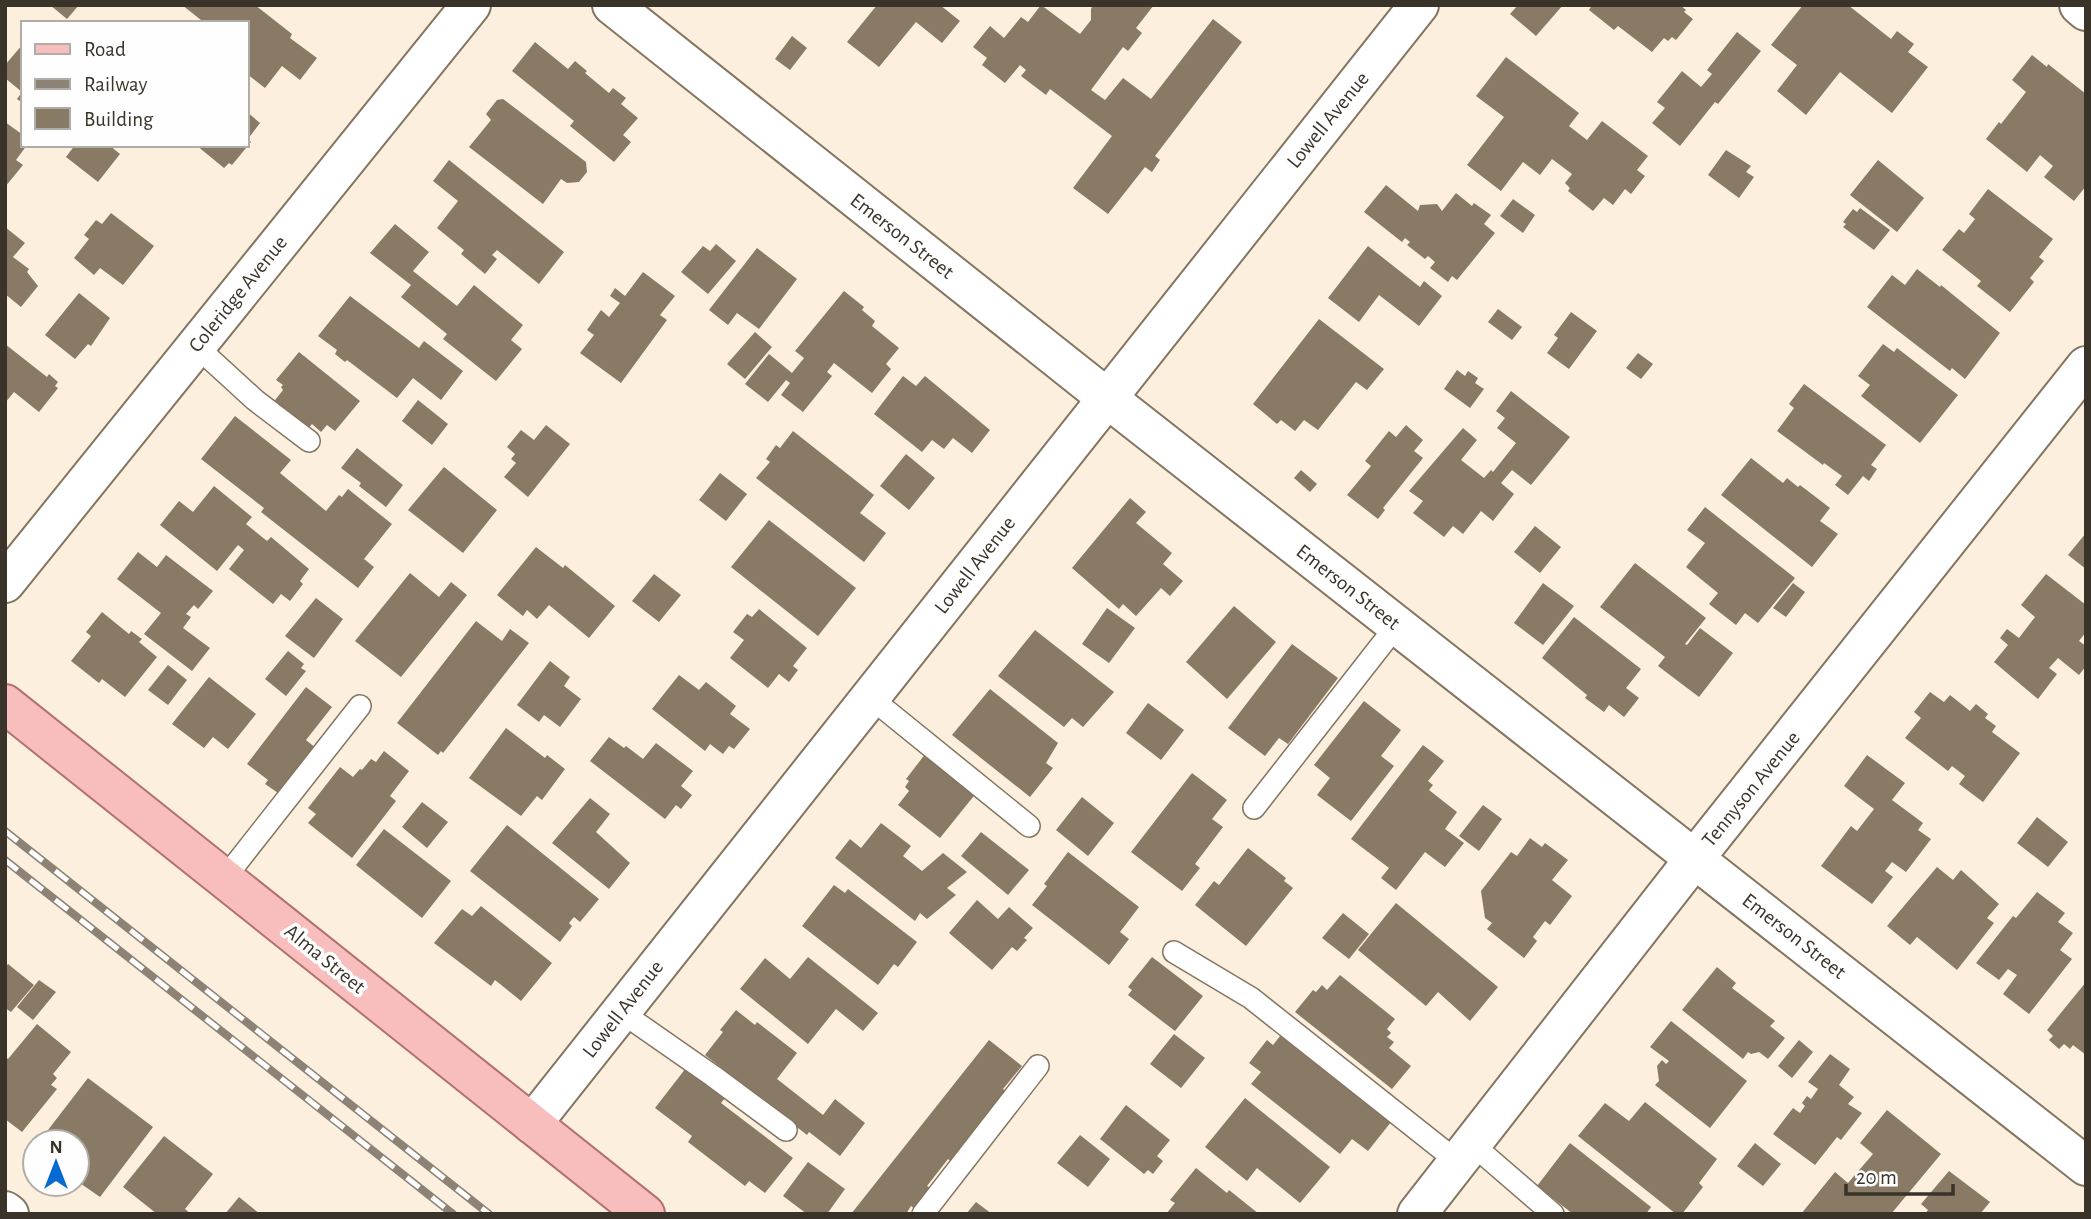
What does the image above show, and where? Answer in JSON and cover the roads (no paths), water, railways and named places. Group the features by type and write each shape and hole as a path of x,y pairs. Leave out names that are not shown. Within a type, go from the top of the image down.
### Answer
{"main road":[{"name":"Alma Street","path":"5,704 645,1214"}],"street":[{"name":"Coleridge Avenue","path":"5,583 471,5"},
{"name":"Emerson Street","path":"612,5 1107,398 2086,1166"},
{"name":"Lowell Avenue","path":"532,1124 1419,5"},
{"path":"2079,5 2086,11"},
{"name":"Tennyson Avenue","path":"1420,1213 1695,858 2086,366"}],"lane":[{"path":"197,346 255,400 309,441"},
{"path":"1254,808 1397,625"},
{"path":"871,698 1029,826"},
{"path":"224,879 360,706"},
{"path":"1174,952 1251,998 1553,1214"},
{"path":"621,1012 786,1130"},
{"path":"923,1214 1038,1066"}],"railway":[{"path":"5,831 489,1214"},
{"path":"5,860 453,1214"}]}
